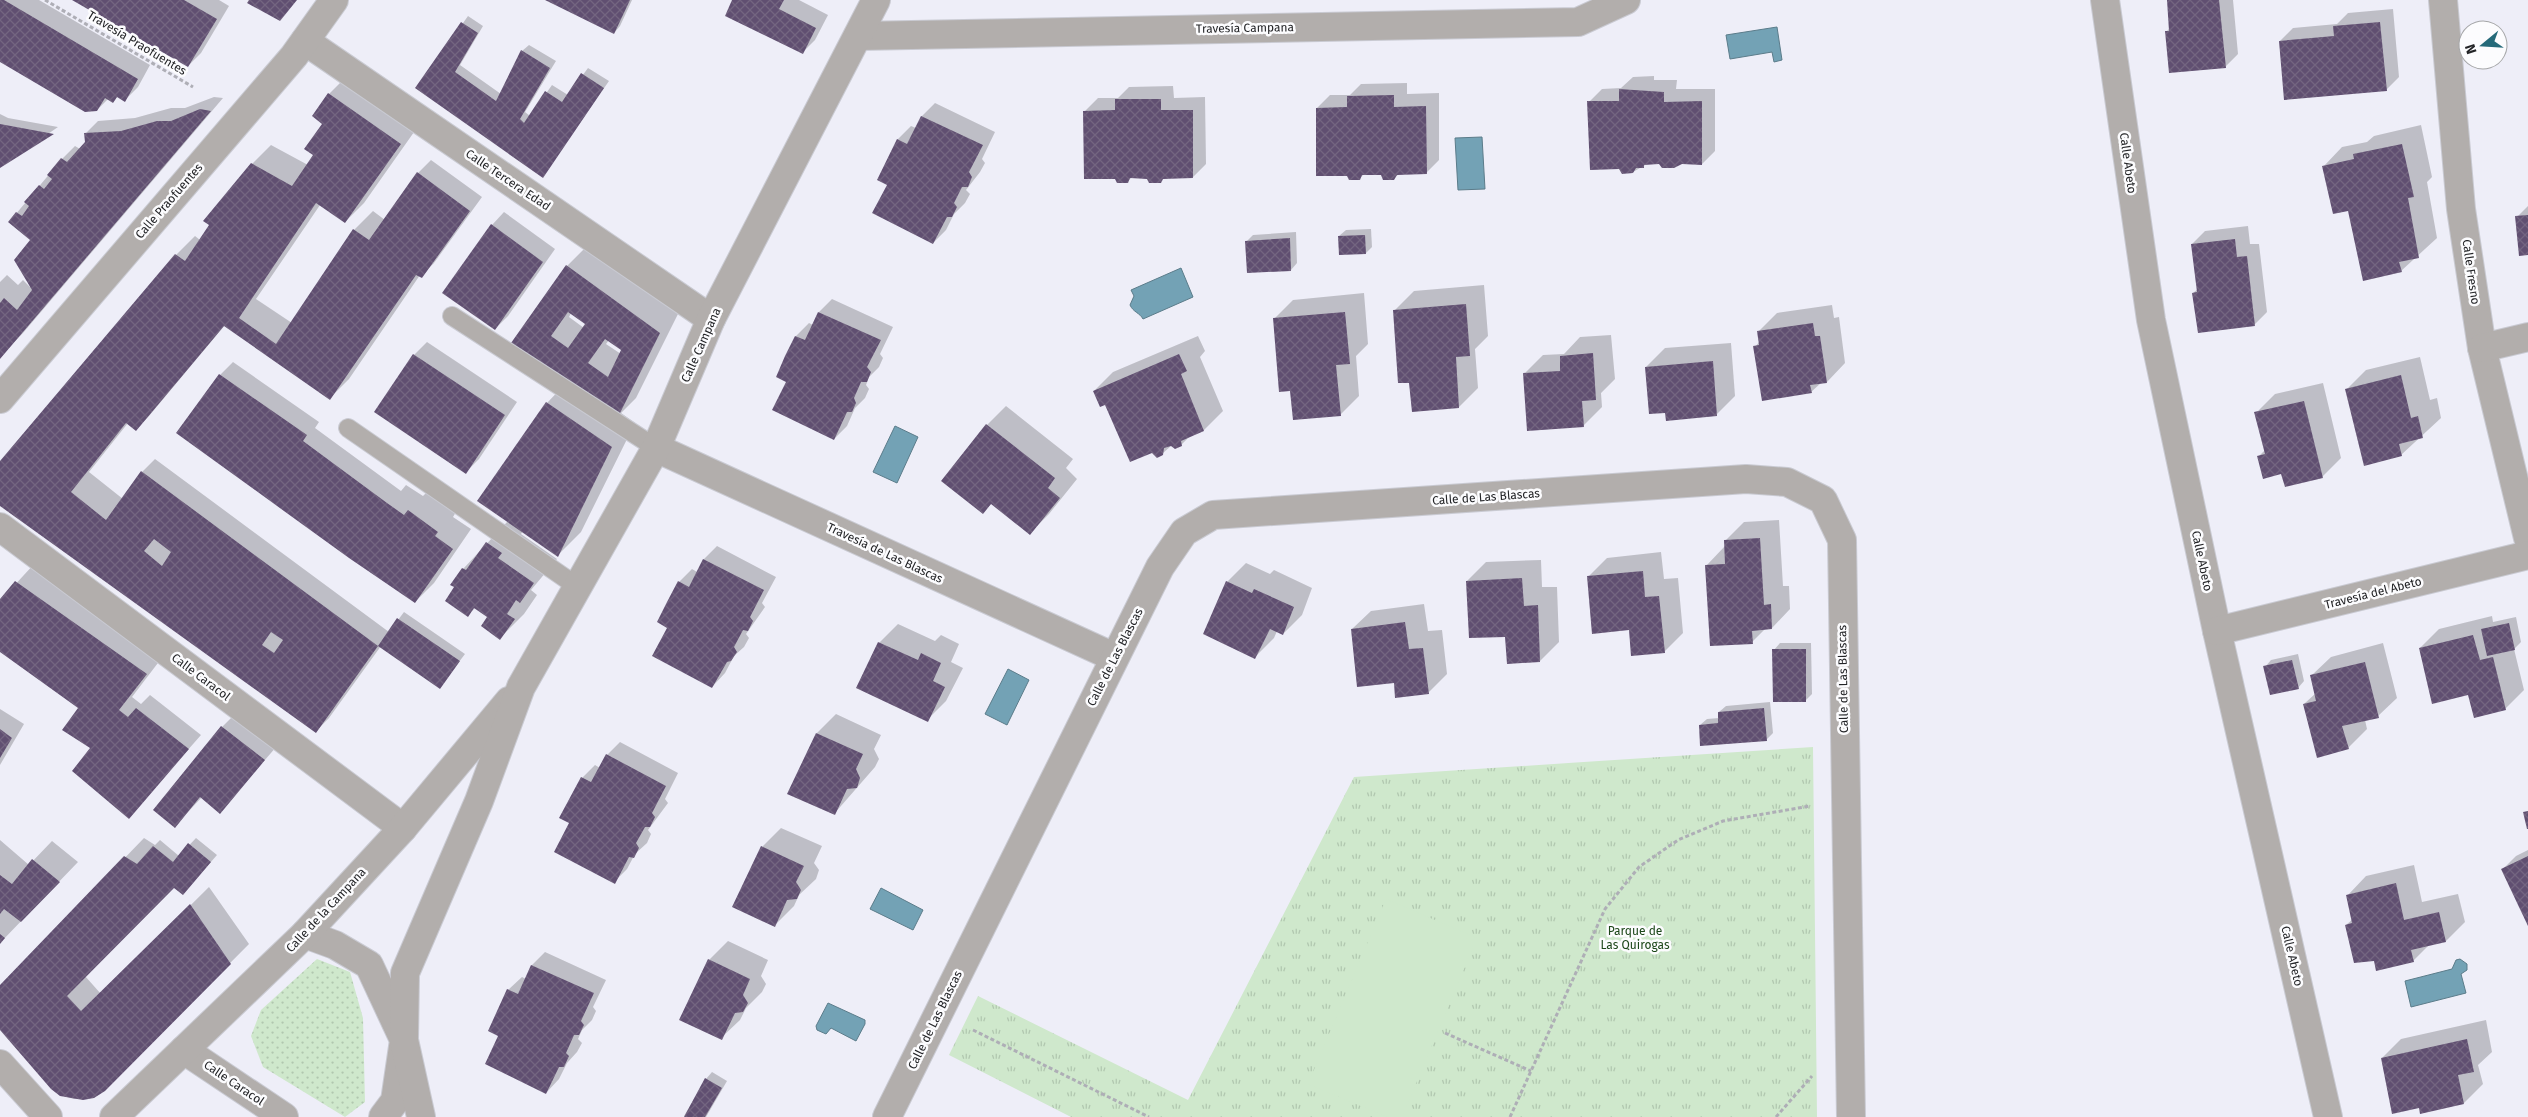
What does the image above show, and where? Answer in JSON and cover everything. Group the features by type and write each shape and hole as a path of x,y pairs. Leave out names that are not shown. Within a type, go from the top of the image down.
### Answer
{"street":[{"name":"Calle Praofuentes","path":"0,399 305,42 334,0"},
{"name":"Calle Campana","path":"521,687 656,448 710,320 876,0"},
{"name":"Travesía Campana","path":"858,36 1578,22 1626,0"},
{"name":"Calle Abeto","path":"2105,0 2151,320 2217,631 2328,1117"},
{"name":"Calle Fresno","path":"2443,0 2462,209 2482,348 2528,538"},
{"name":"Calle Tercera Edad","path":"305,42 710,320"},
{"path":"2482,348 2528,337"},
{"name":"Travesía de Las Blascas","path":"656,448 1114,658"},
{"name":"Calle de Las Blascas","path":"887,1117 1160,567 1184,532 1213,515 1746,479 1787,482 1823,500 1842,540 1851,1117"},
{"name":"Calle Caracol","path":"0,527 402,828"},
{"name":"Travesía del Abeto","path":"2217,631 2528,555"},
{"path":"383,1117 395,1101 404,1040 405,973 479,801 521,687"},
{"name":"Calle de la Campana","path":"114,1117 305,934 402,828 521,687"},
{"path":"305,934 335,945 369,966 404,1040 421,1117"},
{"name":"Calle Caracol","path":"184,1050 284,1117"},
{"path":"0,1064 48,1117"}],"lane":[{"path":"452,316 656,448"},
{"path":"348,428 578,587"}],"path":[{"name":"Travesía Praofuentes","path":"45,0 193,87"},
{"path":"1510,1117 1605,909 1640,867 1678,840 1723,820 1845,800"},
{"path":"938,1014 1149,1117"},
{"path":"1445,1033 1531,1071"}],"green space":[{"name":"Parque de Las Quirogas","path":"1813,747 1817,1117 1071,1117 949,1055 978,996 1188,1100 1354,777"},
{"path":"1386,899 1477,938 1402,1117 1387,1117 1308,1084"},
{"path":"317,959 350,972 363,1018 365,1102 345,1117 263,1067 251,1036 261,1010"}],"water":[{"path":"1777,27 1782,60 1774,62 1772,52 1730,59 1726,35"},
{"path":"1482,137 1485,189 1458,190 1455,138"},
{"path":"1181,268 1193,297 1143,319 1130,305 1134,296 1131,290"},
{"path":"895,426 918,437 897,483 873,472"},
{"path":"1008,669 1029,680 1007,725 985,714"},
{"path":"881,888 923,910 913,930 870,909"},
{"path":"2460,959 2467,964 2467,970 2461,974 2466,993 2411,1007 2405,981 2452,969 2456,960"},
{"path":"828,1003 865,1020 865,1024 856,1041 831,1028 826,1034 817,1030 816,1026"}],"building":[{"path":"0,0 4,0 138,79 125,102 117,97 113,103 105,98 97,111 85,112 0,62"},
{"path":"72,0 184,0 217,19 188,67"},
{"path":"249,0 297,0 280,21 247,3"},
{"path":"545,0 630,0 614,34"},
{"path":"732,0 784,0 779,9 816,28 803,54 725,16"},
{"path":"2167,0 2219,0 2226,68 2169,73 2165,31 2169,31"},
{"path":"461,22 478,33 455,72 496,101 521,50 550,68 520,119 524,123 545,91 562,102 581,73 604,88 543,178 415,88"},
{"path":"2380,22 2387,91 2284,100 2279,41 2334,36 2333,26"},
{"path":"1619,89 1664,92 1664,102 1702,101 1702,165 1682,164 1674,168 1662,168 1659,164 1644,165 1644,168 1636,168 1633,173 1622,174 1619,169 1590,170 1587,101 1619,101"},
{"path":"328,93 401,144 345,223 316,203 239,318 276,344 353,229 369,240 417,172 470,211 422,278 416,275 330,400 224,326 136,431 126,423 71,492 106,520 141,471 378,646 316,733 0,506 0,461 175,254 185,261 209,225 203,221 251,163 292,186 313,155 304,149 322,124 312,116","holes":["154,539 171,552 162,566 144,551","271,632 283,640 274,653 262,645"]},
{"path":"1394,95 1394,107 1426,106 1427,174 1397,175 1394,180 1383,180 1381,175 1362,175 1360,180 1349,180 1347,176 1316,176 1316,108 1347,107 1347,96"},
{"path":"1115,99 1161,99 1161,110 1193,110 1193,178 1163,179 1161,183 1149,183 1147,179 1130,178 1128,183 1117,183 1115,179 1084,179 1083,111 1115,110"},
{"path":"200,109 211,111 0,359 0,303 4,298 17,310 32,290 14,260 30,240 8,222 16,212 22,216 29,206 24,202 39,185 44,189 52,179 47,175 61,158 67,162 85,142 84,133 121,131 157,121 171,121"},
{"path":"921,116 983,145 969,172 972,177 968,187 962,187 954,203 957,207 952,217 947,217 933,244 872,213 887,185 877,180 897,139 907,144"},
{"path":"0,124 54,134 0,168"},
{"path":"2402,144 2414,197 2408,198 2419,258 2399,262 2402,272 2363,281 2348,211 2333,214 2322,166 2354,159 2353,154"},
{"path":"2528,215 2528,255 2519,256 2515,216"},
{"path":"491,224 543,262 495,330 442,293"},
{"path":"1365,235 1366,254 1339,255 1338,236"},
{"path":"1290,238 1291,271 1247,273 1245,241"},
{"path":"2235,239 2237,257 2247,256 2255,326 2198,333 2192,293 2197,292 2191,244"},
{"path":"566,265 660,333 617,419 511,343","holes":["568,312 585,324 568,348 551,336","605,339 621,350 608,377 588,363"]},
{"path":"1466,304 1470,356 1456,357 1459,408 1412,412 1409,383 1398,383 1393,310"},
{"path":"818,312 881,340 867,367 871,372 867,382 861,382 854,398 856,403 852,412 847,412 834,440 772,410 786,382 776,377 785,356 795,336 805,340"},
{"path":"1345,312 1350,364 1336,365 1341,416 1293,420 1290,391 1279,392 1273,318"},
{"path":"1813,323 1815,336 1820,336 1827,383 1810,385 1812,393 1762,401 1753,346 1759,345 1757,331"},
{"path":"1593,353 1596,400 1582,401 1584,427 1527,431 1523,373 1560,371 1560,356"},
{"path":"413,354 505,415 466,474 374,412"},
{"path":"1179,354 1187,371 1181,374 1204,431 1181,441 1182,446 1175,449 1171,446 1164,448 1163,455 1157,458 1152,453 1130,462 1105,405 1100,407 1093,391"},
{"path":"1713,361 1717,416 1666,421 1665,413 1649,414 1645,367"},
{"path":"219,374 307,435 303,441 387,503 404,515 408,510 438,532 435,536 453,549 415,603 349,558 176,433"},
{"path":"2401,375 2411,418 2418,416 2423,438 2399,444 2402,456 2364,466 2345,389"},
{"path":"2304,401 2323,478 2285,487 2281,474 2263,479 2257,456 2265,454 2254,412"},
{"path":"546,402 612,447 558,557 477,501"},
{"path":"986,424 1055,478 1048,488 1060,498 1030,535 991,504 983,514 941,481"},
{"path":"1760,538 1764,605 1771,604 1772,629 1752,631 1753,644 1710,646 1705,565 1725,564 1724,540"},
{"path":"486,542 502,553 498,558 534,583 520,603 516,600 507,614 515,619 500,640 481,626 487,617 474,608 468,617 445,601 454,587 450,585 462,568 466,570"},
{"path":"703,559 764,590 750,617 753,621 748,631 743,630 734,647 737,652 731,661 727,662 712,688 652,656 667,628 657,622 678,581 689,587"},
{"path":"1643,571 1645,597 1659,596 1665,653 1631,656 1629,630 1592,634 1587,576"},
{"path":"1522,578 1524,606 1538,605 1540,662 1507,664 1505,637 1469,638 1466,581"},
{"path":"15,581 147,674 119,710 128,717 136,708 189,749 129,819 72,771 90,748 62,730 78,708 0,652 0,599"},
{"path":"1226,581 1252,593 1254,589 1294,607 1283,635 1270,629 1255,659 1203,634"},
{"path":"397,618 460,661 440,689 378,646"},
{"path":"1405,622 1409,649 1423,648 1429,694 1395,698 1394,683 1357,687 1351,629"},
{"path":"2509,623 2515,650 2487,656 2481,629"},
{"path":"2473,635 2480,660 2493,657 2506,710 2474,718 2468,695 2432,704 2419,648"},
{"path":"878,642 918,660 921,653 941,663 933,681 945,687 928,722 856,688"},
{"path":"1772,649 1806,649 1806,702 1773,702"},
{"path":"2292,660 2299,689 2270,695 2263,666"},
{"path":"2365,662 2379,718 2342,726 2349,749 2317,758 2303,704 2316,701 2310,675"},
{"path":"1764,708 1767,741 1700,746 1699,725 1718,723 1718,712"},
{"path":"221,726 265,760 220,814 200,797 175,828 153,810"},
{"path":"0,729 12,738 0,758"},
{"path":"816,733 863,754 856,769 860,778 857,788 847,789 835,815 787,794"},
{"path":"606,754 666,786 652,813 655,817 650,827 645,827 636,843 639,848 634,858 629,857 615,884 554,852 569,823 559,818 581,777 591,782"},
{"path":"2528,811 2528,829 2527,829 2523,812"},
{"path":"188,843 211,862 183,895 174,888 67,996 81,1011 190,904 231,964 105,1091 94,1098 83,1100 60,1096 51,1089 0,1030 0,985 124,856 137,864 153,846 173,862"},
{"path":"761,846 804,866 796,882 801,890 797,899 787,900 775,927 732,907"},
{"path":"2528,856 2528,926 2501,869"},
{"path":"32,859 60,882 21,922 4,909 0,914 0,875 12,884"},
{"path":"2396,883 2404,920 2439,912 2446,942 2411,950 2414,962 2376,971 2374,961 2354,963 2345,925 2352,923 2346,895"},
{"path":"0,934 5,938 0,944"},
{"path":"708,959 750,979 743,995 748,1003 743,1012 735,1013 722,1040 679,1020"},
{"path":"531,965 594,993 581,1021 584,1025 579,1035 574,1035 566,1053 569,1056 564,1067 559,1067 546,1094 485,1064 498,1036 488,1031 507,989 518,994"},
{"path":"2467,1039 2474,1072 2458,1075 2464,1104 2420,1114 2419,1108 2392,1114 2381,1058"},
{"path":"705,1078 722,1088 705,1117 684,1117"}]}
